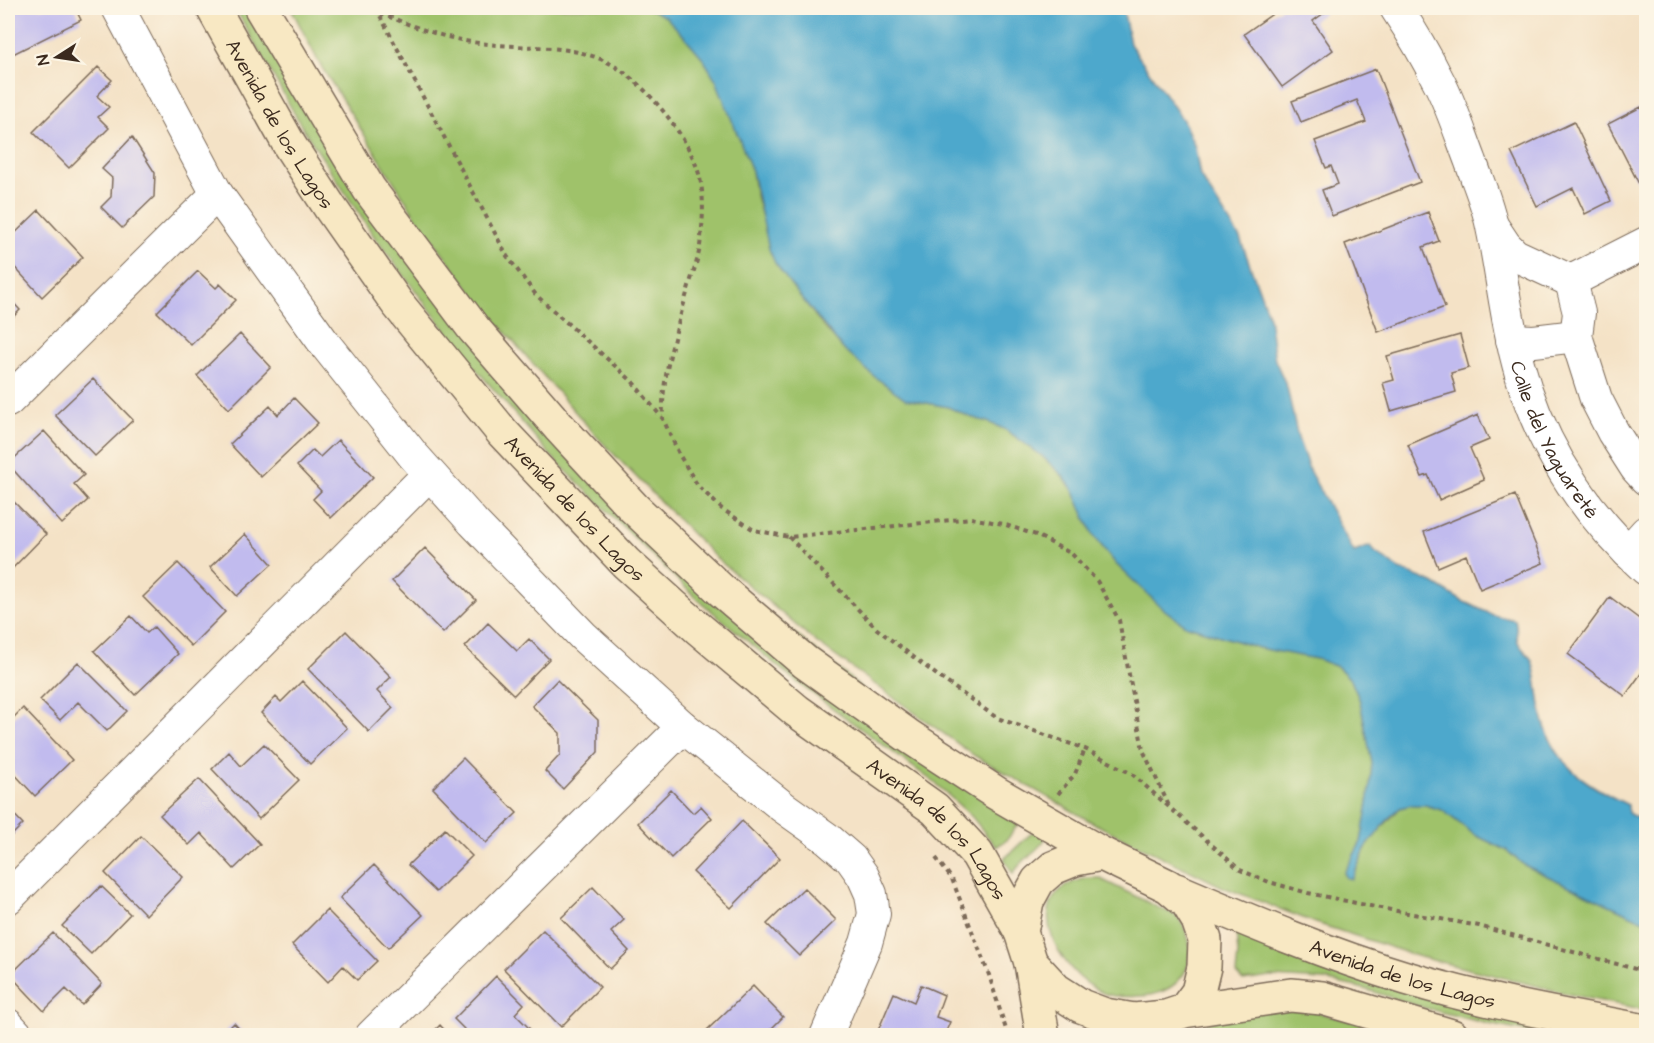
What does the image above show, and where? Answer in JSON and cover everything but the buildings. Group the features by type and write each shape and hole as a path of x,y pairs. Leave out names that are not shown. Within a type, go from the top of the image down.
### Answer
{"street":[{"path":"118,8 217,194 324,343 429,474 584,636 683,727 783,807 828,839 851,859 863,876 871,894 874,915 866,944 826,1035"},
{"name":"Avenida de los Lagos","path":"213,8 290,146 331,209 398,303 503,432 626,563 698,628 797,711 935,809 977,854 1021,932"},
{"name":"Avenida de los Lagos","path":"261,8 369,189 474,329 559,427 634,508 721,590 805,662 907,735 996,794 1102,854"},
{"name":"Calle del Yaguareté","path":"1396,8 1415,37 1440,84 1492,225 1512,340 1524,388 1540,427 1581,500 1640,551"},
{"path":"8,401 217,194"},
{"path":"1492,225 1504,245 1515,255 1571,281 1579,313 1576,336 1596,399 1613,432 1636,468 1647,479"},
{"path":"1571,281 1647,243"},
{"path":"1502,287 1513,273 1529,263"},
{"path":"1512,340 1534,341 1576,336"},
{"path":"8,898 429,474"},
{"path":"371,1035 683,727"},
{"path":"1043,1035 1031,963 1021,932 1027,901 1038,881 1053,868 1075,859 1102,854 1168,886 1187,902 1198,920 1205,940 1204,968 1198,992 1166,1021"},
{"name":"Avenida de los Lagos","path":"1168,886 1283,935 1405,978 1517,1006 1647,1031"},
{"path":"1031,963 1056,990 1081,1006 1105,1015 1134,1020 1166,1021 1290,995 1322,998 1452,1035"},
{"path":"8,1025 18,1035"}],"path":[{"path":"376,8 507,256 536,296 632,381 663,419 680,456 698,486 722,509 754,530 789,537 971,518 1003,524 1036,535 1072,554 1097,580 1119,620 1143,750 1170,808"},
{"path":"379,13 424,30 477,43 573,51 605,61 627,76 657,102 683,140 698,173 704,204 700,248 662,395 663,419"},
{"path":"789,537 877,629 942,679 997,718 1085,749 1132,774 1240,870 1269,882 1375,908 1479,926 1647,972"}],"green space":[{"path":"235,8 253,8 565,447 1022,818 1007,840 996,847 972,817 935,783 794,680 696,598 552,457 470,362 373,235 302,127"},
{"path":"291,8 648,8 666,17 702,57 716,80 752,171 755,192 775,263 843,349 875,377 906,399 948,407 988,422 1006,430 1042,456 1063,476 1073,490 1094,536 1116,564 1161,607 1185,625 1259,648 1317,659 1338,667 1351,680 1360,701 1372,763 1361,842 1344,873 1355,873 1365,849 1400,808 1426,805 1442,810 1475,835 1506,850 1524,865 1646,922 1646,1010 1577,996 1420,957 1316,923 1223,887 1097,825 975,756 816,642 715,557 599,439 483,307 416,217 319,63"},
{"path":"1037,828 1045,839 1013,874 1004,859"},
{"path":"1088,878 1099,878 1170,912 1179,919 1189,941 1190,953 1188,964 1178,981 1161,992 1151,995 1116,996 1103,993 1086,983 1071,968 1059,951 1051,933 1049,915 1053,899 1066,886"},
{"path":"1236,931 1640,1035 1544,1035 1488,1024 1361,988 1324,980 1271,977 1243,981 1236,974 1238,954"},
{"path":"1308,1010 1407,1036 1178,1036 1238,1011"}],"water":[{"path":"648,8 1123,8 1130,44 1183,120 1195,147 1200,176 1240,238 1269,317 1275,360 1287,387 1298,438 1310,472 1354,552 1371,546 1375,552 1399,569 1433,583 1462,601 1493,615 1515,620 1518,642 1531,658 1534,666 1546,729 1561,758 1584,780 1628,805 1628,813 1646,823 1646,922 1524,865 1506,850 1475,835 1442,810 1425,805 1400,808 1389,818 1365,849 1352,879 1347,878 1344,873 1361,842 1372,763 1360,701 1351,680 1338,667 1317,659 1259,648 1185,625 1161,607 1116,564 1094,536 1073,490 1063,476 1042,456 1006,430 988,422 948,407 906,399 875,377 843,349 775,263 769,249 752,171 716,80 702,57 684,36 666,17"}]}
